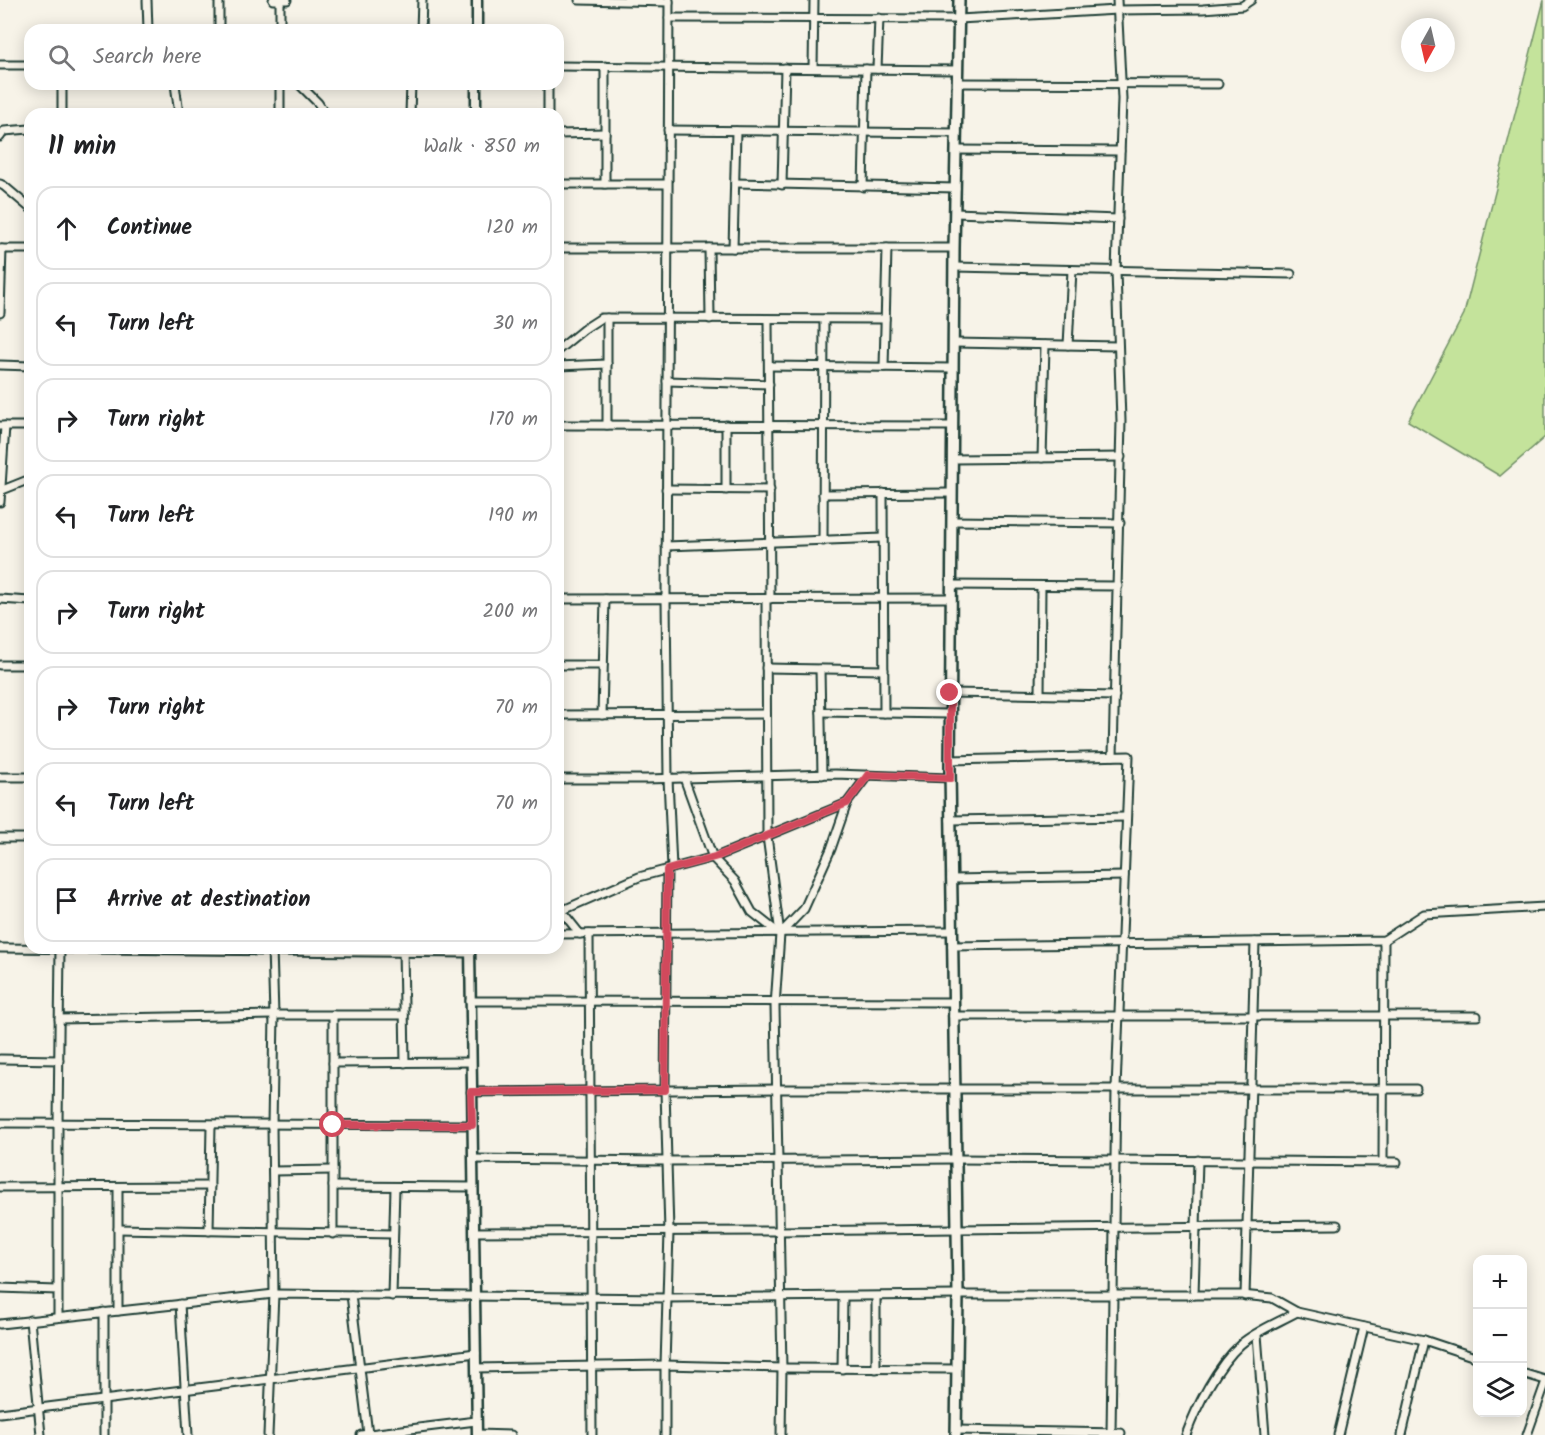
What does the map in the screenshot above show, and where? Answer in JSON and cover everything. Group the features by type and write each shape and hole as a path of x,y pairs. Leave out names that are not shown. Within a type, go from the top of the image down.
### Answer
{"main road":[{"path":"956,1432 958,1295 950,693 959,0"}],"street":[{"path":"147,0 148,24"},
{"path":"219,0 219,24"},
{"path":"273,0 287,0"},
{"path":"280,0 280,24"},
{"path":"421,24 422,0"},
{"path":"477,0 477,24"},
{"path":"579,0 669,1 666,489 669,869 665,933 665,1090 669,1232 665,1435"},
{"path":"813,68 814,0"},
{"path":"1113,756 1121,458 1116,270 1121,84 1117,0"},
{"path":"669,18 959,18 1242,6 1251,0"},
{"path":"877,69 879,18"},
{"path":"0,65 24,65"},
{"path":"564,66 958,70"},
{"path":"604,184 605,66"},
{"path":"782,185 785,68"},
{"path":"863,187 866,69"},
{"path":"958,83 1218,84"},
{"path":"62,90 63,108"},
{"path":"176,90 178,108"},
{"path":"280,90 280,108"},
{"path":"305,90 321,108"},
{"path":"410,108 411,90"},
{"path":"476,90 476,108"},
{"path":"548,90 548,108"},
{"path":"0,137 4,131 24,129"},
{"path":"668,130 957,133"},
{"path":"733,248 736,131"},
{"path":"564,134 605,134"},
{"path":"956,150 1120,151"},
{"path":"735,183 956,189"},
{"path":"0,184 24,203"},
{"path":"564,184 667,184"},
{"path":"955,213 1118,219"},
{"path":"564,248 954,248"},
{"path":"709,248 710,319"},
{"path":"884,367 887,248"},
{"path":"0,313 1,249 24,249"},
{"path":"954,267 1291,274"},
{"path":"1068,345 1072,270"},
{"path":"564,345 602,318 885,319"},
{"path":"607,425 608,318"},
{"path":"768,319 770,543 766,668 766,836 780,934 776,1002 781,1435"},
{"path":"823,541 824,319"},
{"path":"954,343 1118,346"},
{"path":"1042,458 1045,345"},
{"path":"564,366 607,364"},
{"path":"0,365 24,366"},
{"path":"769,366 953,368"},
{"path":"667,381 769,384"},
{"path":"564,425 953,426"},
{"path":"726,425 726,489"},
{"path":"0,502 2,426 24,426"},
{"path":"952,459 1121,458"},
{"path":"0,491 24,481"},
{"path":"666,489 770,490"},
{"path":"883,493 884,713"},
{"path":"823,494 952,493"},
{"path":"952,521 1120,523"},
{"path":"666,546 883,538"},
{"path":"951,585 1118,586"},
{"path":"1040,695 1041,586"},
{"path":"564,599 951,598"},
{"path":"0,599 24,601"},
{"path":"602,715 605,599"},
{"path":"0,665 24,665"},
{"path":"564,665 603,665"},
{"path":"766,668 884,670"},
{"path":"820,669 822,775"},
{"path":"950,693 1115,696"},
{"path":"821,712 950,714"},
{"path":"564,715 766,714"},
{"path":"950,760 1129,756 1116,1089 1110,1433"},
{"path":"564,779 822,775 950,778"},
{"path":"780,934 804,909 831,849 847,803 868,775"},
{"path":"0,777 24,777"},
{"path":"684,778 713,858 735,881 752,912 780,934"},
{"path":"564,907 639,877 713,858 847,803"},
{"path":"950,819 1126,817"},
{"path":"0,838 24,838"},
{"path":"951,879 1124,876"},
{"path":"952,946 1384,940 1424,914 1545,907"},
{"path":"564,915 580,934"},
{"path":"564,934 952,931"},
{"path":"589,934 592,1435"},
{"path":"1383,1162 1384,940"},
{"path":"1245,1296 1255,942"},
{"path":"0,948 24,948"},
{"path":"58,1317 60,954"},
{"path":"268,1435 274,1294 272,954"},
{"path":"403,954 405,1063"},
{"path":"470,954 477,1435 511,1435"},
{"path":"470,1001 953,1002"},
{"path":"333,1015 333,1234"},
{"path":"59,1019 404,1015"},
{"path":"953,1016 1477,1016"},
{"path":"0,1059 59,1060"},
{"path":"333,1063 471,1062"},
{"path":"471,1092 777,1089 1416,1089"},
{"path":"0,1123 472,1125"},
{"path":"209,1231 211,1125"},
{"path":"473,1159 1397,1162"},
{"path":"1194,1295 1198,1160"},
{"path":"273,1171 333,1170"},
{"path":"0,1187 210,1186"},
{"path":"333,1186 473,1188"},
{"path":"118,1187 118,1311"},
{"path":"392,1296 395,1187"},
{"path":"474,1232 1337,1225"},
{"path":"118,1229 393,1234"},
{"path":"0,1288 57,1290"},
{"path":"0,1323 274,1294 592,1298 958,1295 1245,1296 1272,1298 1297,1312 1424,1340 1473,1356"},
{"path":"351,1295 360,1367 364,1435 476,1421"},
{"path":"842,1369 843,1297"},
{"path":"876,1297 876,1369"},
{"path":"180,1304 188,1435"},
{"path":"104,1312 104,1435"},
{"path":"1186,1435 1223,1363 1242,1343 1297,1312"},
{"path":"30,1320 41,1435"},
{"path":"1338,1435 1364,1327"},
{"path":"1257,1335 1265,1435"},
{"path":"1402,1435 1424,1340"},
{"path":"0,1413 476,1353"},
{"path":"476,1368 665,1365 957,1369"},
{"path":"1527,1375 1545,1382 1527,1435"},
{"path":"956,1432 1122,1433"}],"green space":[{"path":"1544,0 1545,437 1500,476 1408,421 1464,314"}],"route":[{"path":"333,1125 472,1125 471,1092 665,1090 667,870 718,856 847,803 868,775 950,778 950,693"}]}
